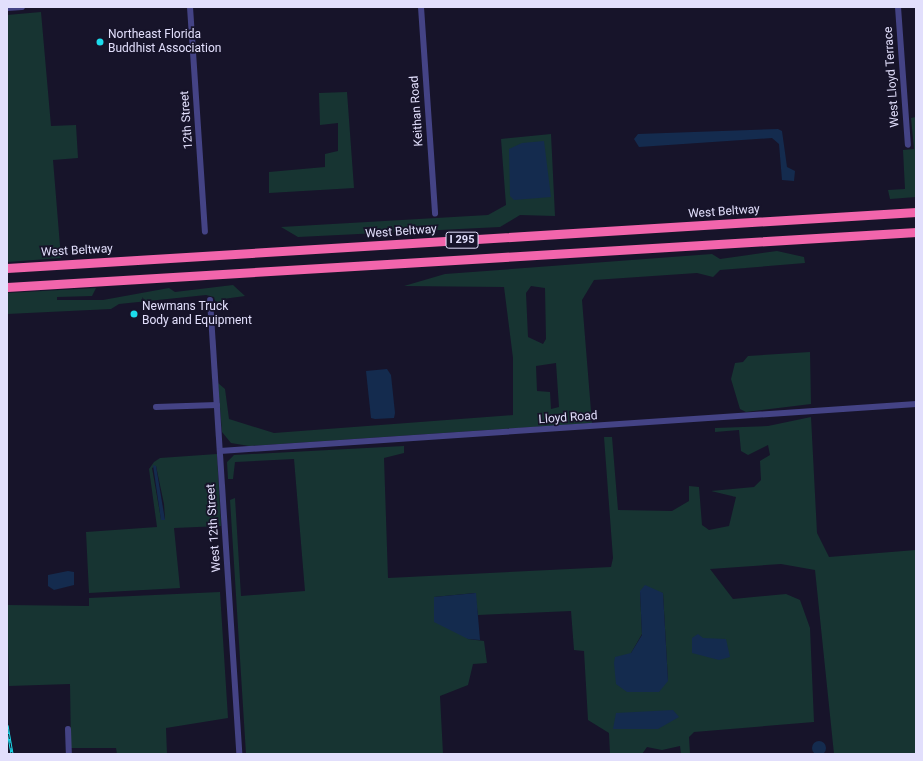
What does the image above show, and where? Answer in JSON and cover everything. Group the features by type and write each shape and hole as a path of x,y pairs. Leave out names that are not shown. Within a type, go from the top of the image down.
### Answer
{"highway":[{"name":"West Beltway","path":"7,268 916,212"},
{"name":"I 295","path":"7,287 916,232"}],"street":[{"path":"7,8 22,7"},
{"name":"12th Street","path":"190,7 205,231"},
{"name":"Keithan Road","path":"421,7 435,214"},
{"name":"West Lloyd Terrace","path":"898,7 908,146"},
{"name":"West 12th Street","path":"210,300 239,754"},
{"name":"Lloyd Road","path":"220,451 916,404"},
{"path":"156,407 217,405"},
{"path":"68,729 69,754"}],"green space":[{"path":"41,12 51,126 76,125 78,158 53,160 61,258 7,262 7,15"},
{"path":"347,92 354,188 269,193 269,172 325,167 325,154 338,151 338,123 320,125 319,93"},
{"path":"916,117 916,197 890,199 888,190 905,189 903,150 914,149 911,118"},
{"path":"551,134 555,216 520,215 500,227 298,237 281,227 488,215 506,205 501,139"},
{"path":"777,251 804,257 805,263 720,270 713,277 697,273 594,280 582,300 592,423 249,446 231,443 222,432 218,383 225,389 229,419 274,433 513,415 513,358 504,287 404,286 445,274 712,254 720,259","holes":["531,286 545,288 546,339 543,344 528,337 526,293","556,363 559,407 551,409 550,392 537,391 536,366"]},
{"path":"233,285 245,296 223,299 224,310 218,311 214,297 206,295 119,304 111,309 7,314 7,293 96,288 92,296 57,297 57,300 103,300 169,288 175,292"},
{"path":"810,352 811,404 746,412 740,409 731,379 735,363 743,362 748,356"},
{"path":"811,417 817,533 829,557 916,550 916,754 834,754 815,570 781,564 710,569 733,599 786,594 800,600 810,628 814,722 694,732 689,737 690,754 681,754 680,746 662,750 647,747 642,754 610,754 609,733 588,720 584,651 574,650 571,611 478,615 475,593 434,597 468,639 484,641 487,663 473,664 468,685 440,696 443,754 246,754 230,500 235,498 241,596 305,591 294,459 235,462 233,479 228,479 227,462 234,455 404,446 404,453 384,458 388,578 611,567 613,558 604,437 612,437 618,510 672,511 689,501 689,486 699,487 702,525 709,530 729,526 736,497 711,491 754,487 761,480 760,461 770,455 768,445 748,455 741,451 739,430 715,432 715,428 768,426","holes":["640,591 663,593 668,681 631,653 642,634"]},
{"path":"217,454 221,526 174,528 180,588 89,593 86,532 157,527 149,469 154,462 160,458","holes":["156,466 164,504 165,519 161,519 152,468"]},
{"path":"220,592 228,718 166,728 167,754 117,754 116,748 71,748 70,684 9,686 7,605 89,606 89,598"}],"water":[{"path":"778,129 782,131 787,167 795,171 794,181 782,180 779,144 772,138 639,147 634,139 638,134"},
{"path":"544,141 551,197 514,200 510,196 509,149 522,143"},
{"path":"387,369 391,375 395,413 394,418 371,418 366,371"},
{"path":"153,465 156,466 165,520 161,520"},
{"path":"68,571 74,572 74,585 54,590 48,586 48,575"},
{"path":"645,585 663,593 668,681 659,692 627,692 616,684 614,663 615,657 631,653 642,635 640,591"},
{"path":"476,593 480,640 468,639 434,622 434,597"},
{"path":"698,634 703,638 726,639 730,657 719,660 692,653 692,638"},
{"path":"673,710 679,717 658,729 613,729 616,713"},
{"path":"816,741 822,741 826,745 826,751 822,755 816,755 812,751 812,745"}],"railway":[{"path":"7,725 12,754"}],"place":[{"name":"Northeast Florida Buddhist Association","path":"100,42"},
{"name":"Newmans Truck Body and Equipment","path":"134,314"}]}
